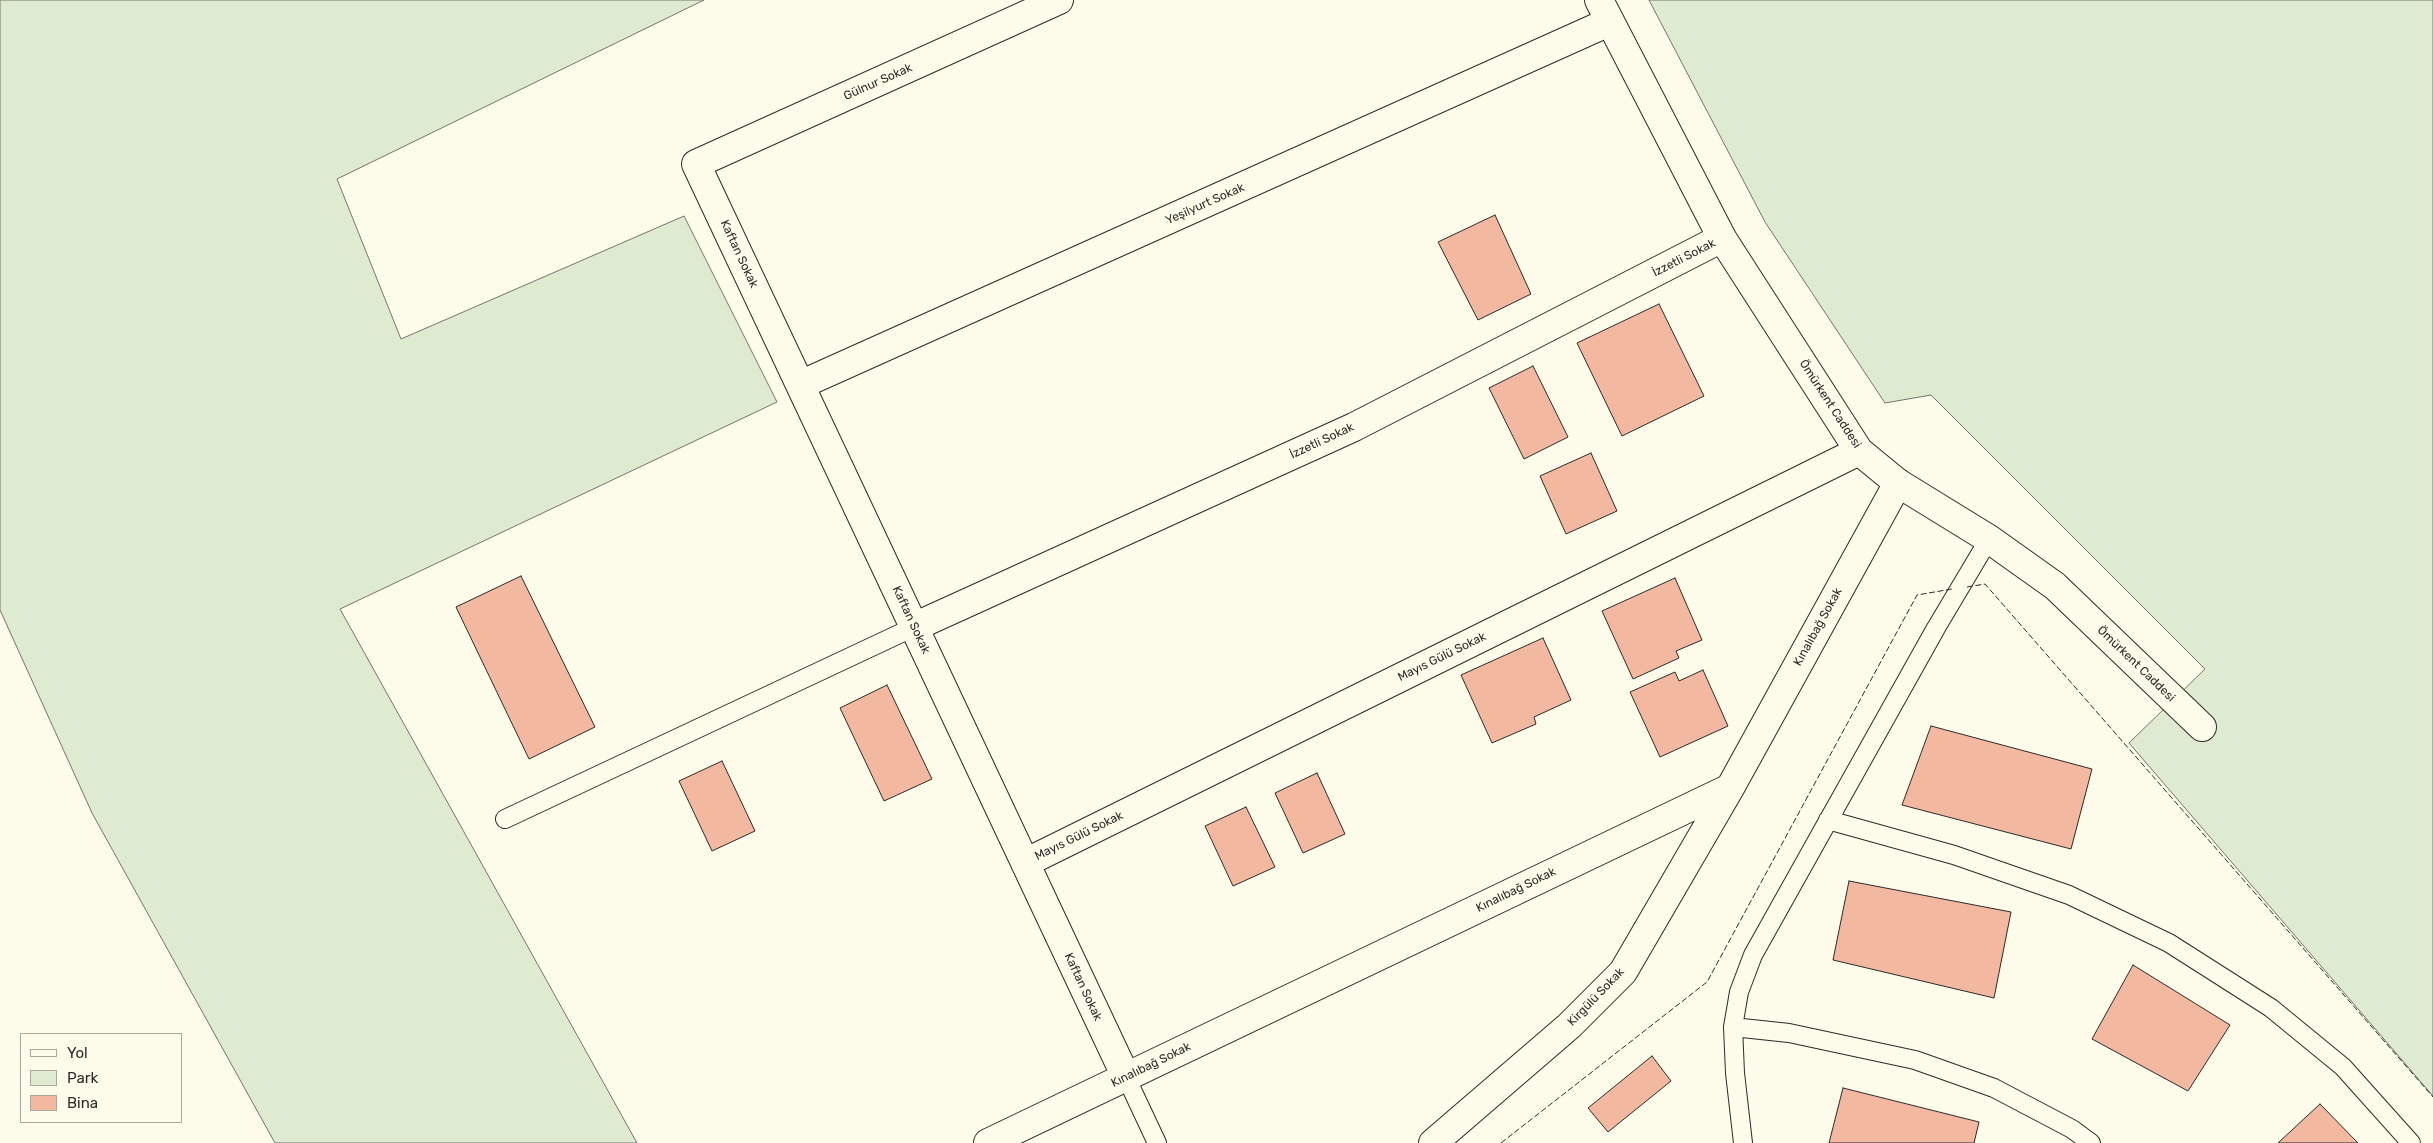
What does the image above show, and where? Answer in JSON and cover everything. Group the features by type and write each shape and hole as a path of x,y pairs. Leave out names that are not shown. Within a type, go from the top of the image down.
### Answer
{"street":[{"name":"Gülnur Sokak","path":"696,164 1059,0"},
{"name":"Ömürkent Caddesi","path":"1604,11 1722,238 1859,451 1898,483 1989,539 2055,586 2202,727"},
{"name":"Yeşilyurt Sokak","path":"800,385 1604,11"},
{"name":"Kaftan Sokak","path":"696,164 1126,1077"},
{"name":"İzzetli Sokak","path":"914,627 1354,427 1722,238"},
{"name":"Mayıs Gülü Sokak","path":"1025,863 1859,451"},
{"name":"Kınalıbağ Sokak","path":"988,1143 1730,788 1898,483"},
{"name":"Kirgülü Sokak","path":"1433,1143 1569,1026 1623,972 1730,788"}],"lane":[{"path":"1743,1143 1735,1073 1733,1027 1739,992 1754,955 1936,628 1989,539"},
{"path":"505,819 914,627"},
{"path":"1828,820 1954,854 2069,895 2169,943 2271,1008 2343,1067 2412,1143"},
{"path":"1733,1027 1789,1032 1916,1060 1994,1088 2072,1129 2091,1143"},
{"path":"1126,1077 1157,1143"}],"green space":[{"path":"0,0 704,0 337,179 401,339 684,216 777,402 340,609 637,1143 275,1143 92,813 0,610"},
{"path":"1649,0 2433,0 2433,1096 2129,743 2205,669 1931,395 1885,403 1765,222"}],"building":[{"path":"1495,215 1531,294 1478,320 1438,242"},
{"path":"1659,304 1704,396 1622,436 1577,343"},
{"path":"1533,366 1568,437 1524,459 1489,388"},
{"path":"1591,453 1617,511 1566,534 1540,476"},
{"path":"521,576 595,727 529,759 456,607"},
{"path":"1675,578 1702,640 1676,651 1679,658 1633,679 1602,611"},
{"path":"1543,638 1571,700 1534,717 1536,724 1492,743 1461,675"},
{"path":"1703,670 1728,726 1660,757 1630,692 1675,672 1679,681"},
{"path":"887,685 932,779 884,801 840,708"},
{"path":"1931,726 2092,769 2071,849 1902,805"},
{"path":"722,761 755,831 712,851 679,781"},
{"path":"1317,773 1345,834 1303,853 1275,793"},
{"path":"1246,807 1275,867 1233,886 1205,826"},
{"path":"1849,881 2011,912 1994,998 1833,960"},
{"path":"2133,965 2230,1025 2188,1091 2092,1039"},
{"path":"1652,1056 1671,1081 1608,1132 1588,1108"},
{"path":"1843,1088 1979,1122 1974,1143 1829,1143"},
{"path":"2320,1104 2358,1143 2278,1143"}],"fence":[{"path":"1967,587 1985,584 2433,1097"},
{"path":"1501,1143 1707,982 1917,595 1952,589"}]}
